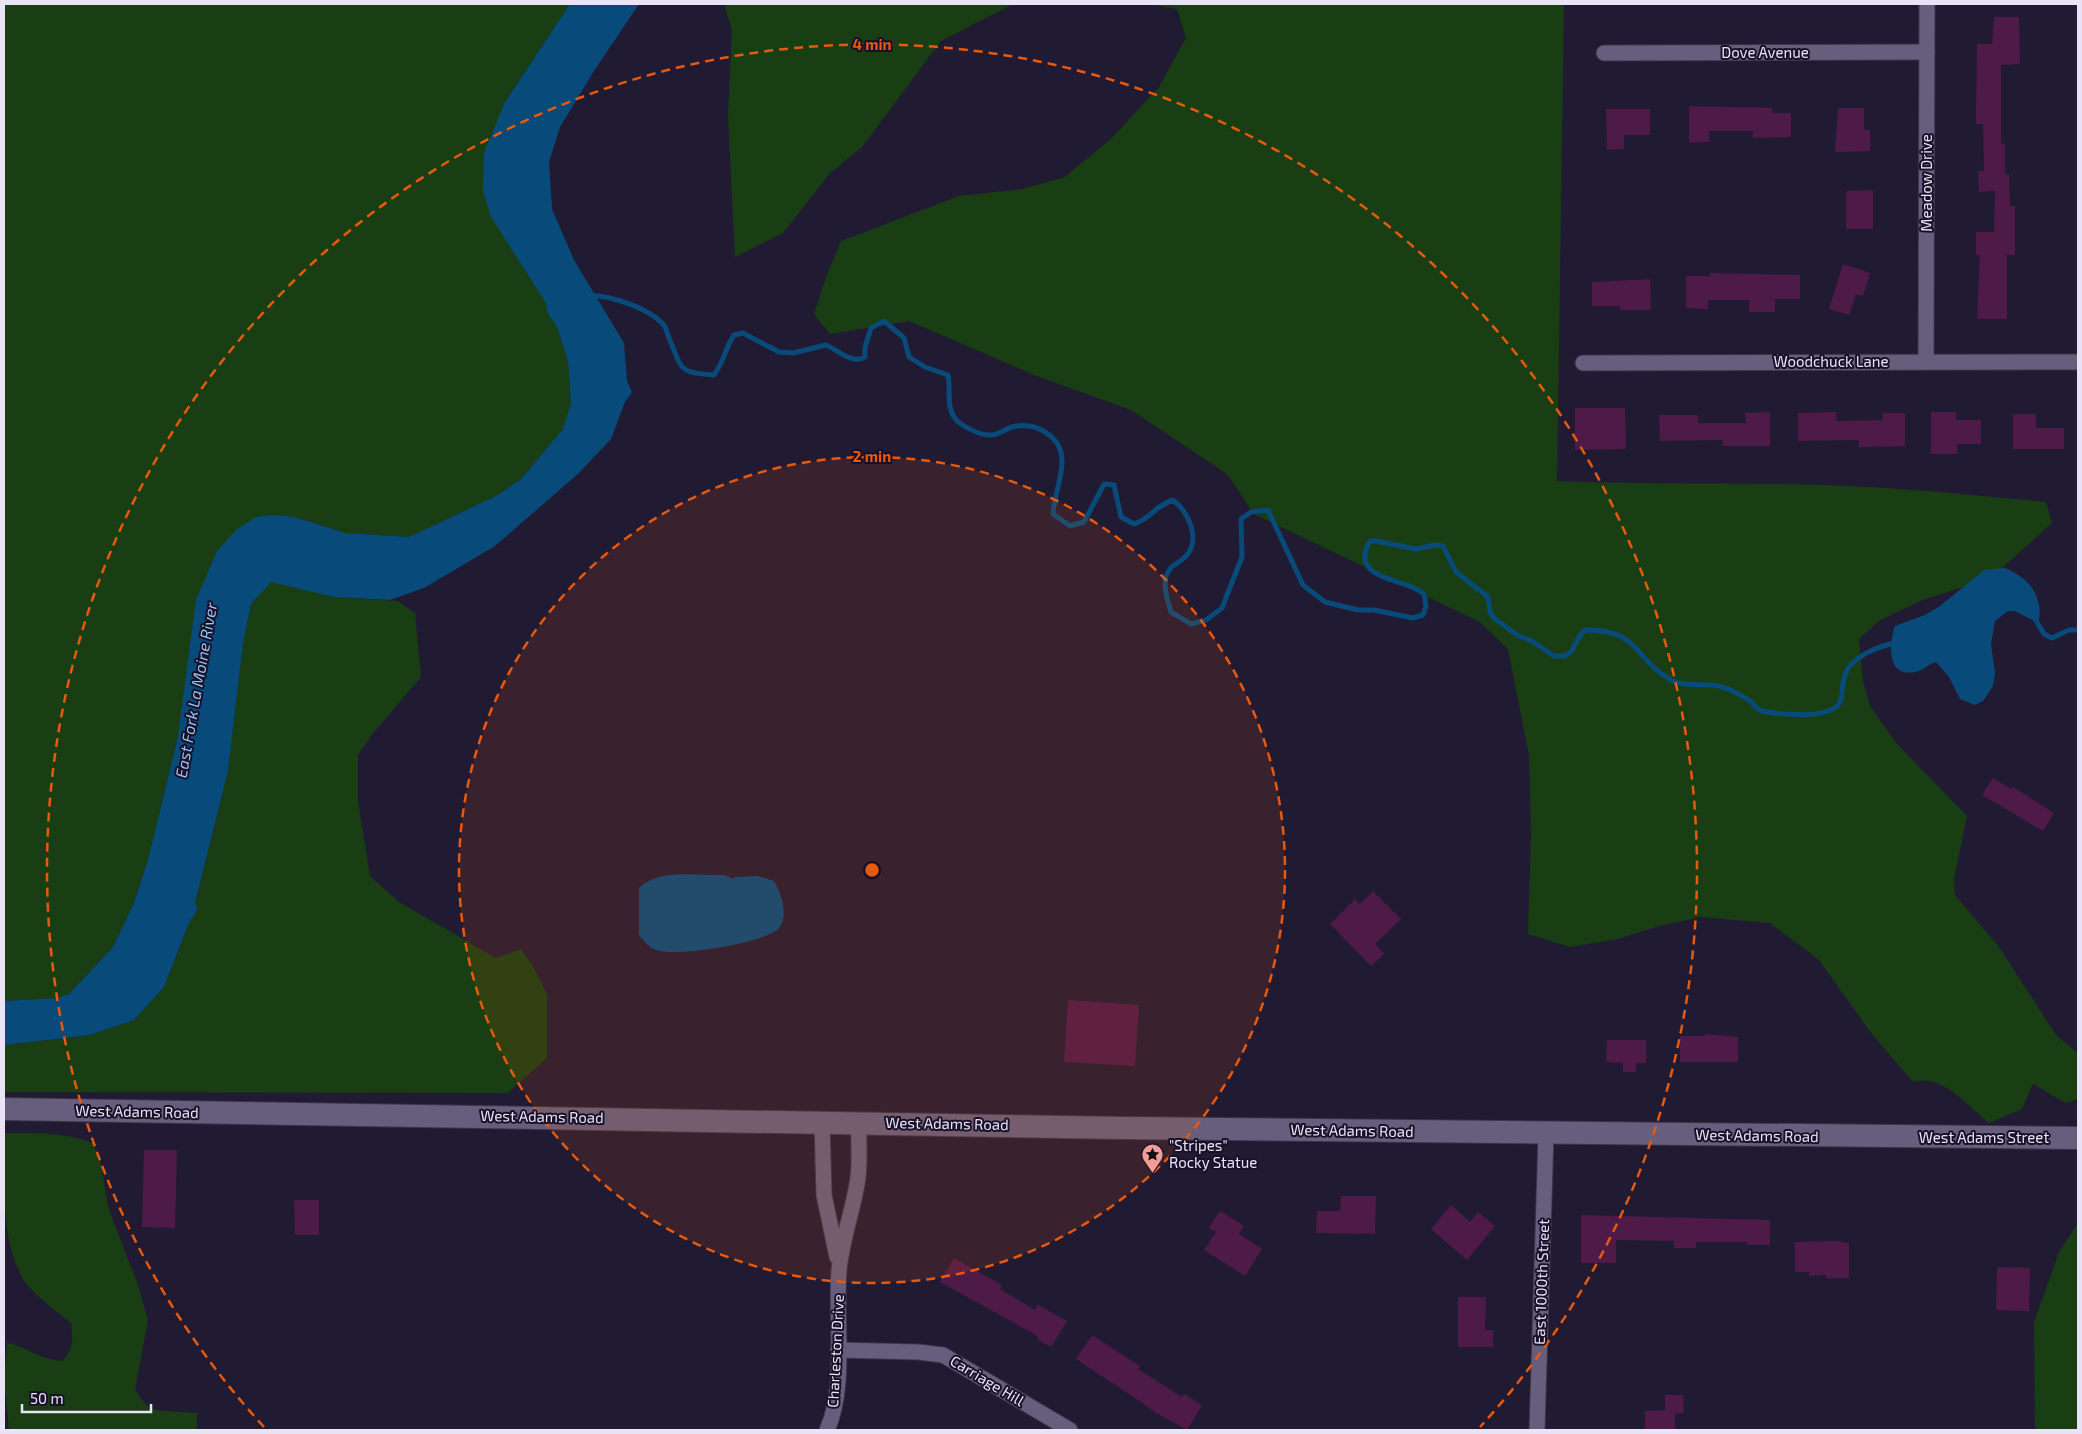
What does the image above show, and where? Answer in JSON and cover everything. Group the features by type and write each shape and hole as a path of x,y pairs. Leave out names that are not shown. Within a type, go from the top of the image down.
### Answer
{"street":[{"name":"Meadow Drive","path":"1926,362 1927,4"},
{"name":"Dove Avenue","path":"1604,53 1927,52"},
{"name":"Woodchuck Lane","path":"1583,363 2078,362"},
{"name":"West Adams Road","path":"4,1109 1546,1134 1890,1137"},
{"name":"Charleston Drive","path":"822,1122 824,1195 839,1271"},
{"name":"Charleston Drive","path":"827,1430 834,1410 838,1350 839,1271 846,1222 858,1181 858,1123"},
{"name":"East 1000th Street","path":"1537,1430 1546,1134"},
{"name":"West Adams Street","path":"1890,1137 2078,1138"},
{"name":"Carriage Hill","path":"838,1350 918,1352 943,1355 1070,1430"}],"green space":[{"path":"4,4 570,4 505,102 548,314 557,327 568,361 571,403 563,429 521,479 496,496 409,537 346,533 294,517 178,736 149,856 134,903 113,947 69,994 57,998 4,1001"},
{"path":"724,4 1013,4 941,41 862,147 830,173 783,233 735,257 728,116 732,30"},
{"path":"1150,4 1564,4 1557,481 1804,484 1942,492 2046,502 2052,523 1991,578 1923,600 1880,620 1859,639 1863,681 1870,706 1897,744 1967,816 1954,879 1955,895 1999,947 2056,1035 2078,1053 2078,1099 2066,1103 2033,1084 2022,1109 1989,1123 1963,1100 1944,1087 1924,1080 1913,1082 1871,1033 1819,960 1770,923 1700,917 1659,926 1618,939 1570,947 1528,934 1531,834 1529,756 1508,649 1480,622 1254,514 1227,474 1131,410 1034,375 909,321 830,334 814,314 826,277 841,241 959,196 1022,189 1065,177 1113,137 1159,87 1186,38 1177,9"},
{"path":"271,581 334,597 397,601 415,613 421,677 374,732 358,755 358,801 370,876 399,902 496,958 521,949 534,968 547,994 547,1058 508,1093 4,1092 4,1045 90,1035 134,1020 164,987 189,923 198,909 195,903 228,771 243,643 251,604"},
{"path":"4,1133 60,1135 93,1143 101,1163 108,1207 138,1285 148,1320 135,1390 150,1408 197,1413 197,1430 9,1430 4,1379 7,1343 46,1358 62,1361 71,1348 72,1334 71,1323 47,1304 25,1282 11,1249 5,1211"},
{"path":"2078,1223 2078,1430 2035,1430 2034,1322 2059,1252"}],"water":[{"name":"East Fork La Moine River","path":"570,4 639,4 594,71 560,127 549,162 552,209 574,260 624,343 627,381 632,392 625,402 611,439 579,473 495,546 424,588 390,600 334,597 271,582 251,604 243,643 228,771 195,903 198,909 189,923 164,987 134,1020 90,1035 4,1045 4,1001 57,998 69,994 113,947 134,903 149,856 178,736 196,600 217,551 236,530 256,517 273,515 294,517 346,533 409,537 496,496 521,479 563,429 571,403 568,361 557,327 548,314 546,303 491,217 483,191 484,153 505,102"},
{"path":"2005,568 2020,576 2036,594 2040,611 2039,620 2036,622 2015,611 2008,611 1995,621 1991,644 1995,673 1993,686 1983,701 1975,705 1960,699 1949,677 1936,662 1915,672 1899,670 1894,665 1891,650 1895,626 1925,615 1940,606 1984,570"},
{"path":"679,874 724,875 734,879 735,877 758,876 774,881 779,891 784,911 779,928 771,934 758,939 722,947 685,952 653,949 639,935 639,888 647,882 668,875"}],"building":[{"path":"1994,17 2019,17 2020,64 2001,65 2001,144 2005,143 2005,174 2009,174 2010,206 2015,206 2015,255 2007,255 2007,319 1977,319 1980,255 1976,255 1976,232 1994,232 1995,191 1979,192 1978,171 1984,171 1983,124 1976,124 1977,44 1992,44"},
{"path":"1689,106 1772,108 1772,113 1791,113 1791,137 1753,138 1753,131 1709,131 1709,142 1689,143"},
{"path":"1838,108 1864,108 1864,130 1870,130 1870,151 1835,152"},
{"path":"1606,109 1650,109 1650,135 1624,135 1624,149 1607,150"},
{"path":"1873,190 1873,229 1846,229 1846,191"},
{"path":"1843,264 1870,273 1863,296 1856,294 1849,315 1829,309"},
{"path":"1710,273 1800,275 1800,299 1775,299 1775,312 1749,312 1749,300 1708,300 1708,309 1686,308 1686,276 1710,276"},
{"path":"1650,279 1651,310 1620,310 1620,306 1592,306 1592,282"},
{"path":"1575,408 1625,408 1626,449 1575,450"},
{"path":"1770,412 1770,446 1723,446 1723,440 1660,441 1659,415 1698,415 1698,423 1746,423 1745,413"},
{"path":"1836,412 1837,421 1883,420 1883,413 1905,413 1905,446 1859,447 1859,440 1798,441 1798,413"},
{"path":"1931,412 1956,412 1956,420 1981,420 1981,444 1957,444 1957,454 1931,454"},
{"path":"2013,414 2036,414 2036,428 2064,428 2064,449 2013,449"},
{"path":"1993,778 2011,789 2013,787 2054,813 2043,831 1982,795"},
{"path":"1373,891 1401,919 1375,944 1384,954 1371,966 1330,924 1355,899 1360,904"},
{"path":"1068,1000 1139,1005 1135,1066 1064,1062"},
{"path":"1705,1034 1738,1037 1738,1062 1680,1062 1680,1036 1705,1036"},
{"path":"1607,1040 1646,1040 1646,1063 1636,1063 1636,1072 1623,1072 1623,1063 1606,1062"},
{"path":"144,1150 177,1150 175,1228 142,1227"},
{"path":"1341,1196 1376,1196 1375,1234 1316,1233 1317,1211 1340,1211"},
{"path":"294,1200 319,1200 319,1235 295,1235"},
{"path":"1451,1205 1470,1222 1478,1212 1495,1226 1467,1260 1431,1229"},
{"path":"1220,1211 1244,1226 1239,1234 1262,1249 1245,1276 1204,1250 1216,1232 1209,1228"},
{"path":"1581,1215 1770,1220 1770,1245 1747,1245 1747,1242 1696,1242 1696,1248 1674,1248 1674,1241 1616,1240 1616,1263 1581,1263"},
{"path":"1837,1241 1849,1243 1849,1278 1826,1278 1826,1275 1809,1276 1809,1272 1795,1272 1795,1242"},
{"path":"954,1258 1002,1285 1000,1289 1035,1310 1038,1305 1067,1321 1051,1347 1037,1339 1038,1336 940,1282"},
{"path":"1997,1267 2030,1268 2029,1311 1996,1310"},
{"path":"1458,1297 1486,1297 1485,1330 1493,1330 1493,1347 1458,1347"},
{"path":"1092,1335 1140,1366 1138,1369 1182,1397 1184,1394 1202,1405 1187,1430 1156,1413 1076,1359"},
{"path":"1665,1395 1683,1395 1684,1413 1675,1414 1675,1430 1645,1430 1645,1411 1665,1410"}],"waterway":[{"path":"591,295 629,304 656,318 665,327 682,367 693,373 702,374 714,375 734,335 743,333 779,352 793,353 826,345 846,356 860,359 865,357 865,347 871,328 884,321 904,338 909,357 925,367 948,375 950,407 954,417 960,423 986,435 996,434 1012,427 1030,426 1046,432 1052,438 1061,452 1062,461 1053,514 1070,526 1084,522 1104,484 1114,485 1121,517 1134,524 1145,519 1157,509 1173,500 1179,505 1191,527 1192,543 1190,551 1169,570 1165,581 1165,590 1171,612 1191,624 1206,620 1222,608 1242,557 1241,519 1251,512 1268,510 1303,585 1325,602 1358,610 1374,610 1413,618 1423,615 1426,606 1424,594 1373,571 1366,564 1365,554 1370,541 1416,549 1435,545 1443,546 1456,572 1488,597 1490,612 1494,618 1517,635 1532,641 1554,656 1565,656 1571,652 1585,630 1603,631 1627,640 1660,673 1673,681 1683,684 1722,687 1733,691 1763,711 1786,714 1815,714 1833,709 1840,701 1845,675 1853,663 1866,653 1895,643"},
{"path":"2034,617 2044,634 2052,638 2069,630 2078,630"}],"place":[{"name":"\"Stripes\" Rocky Statue","path":"1153,1174"}]}
